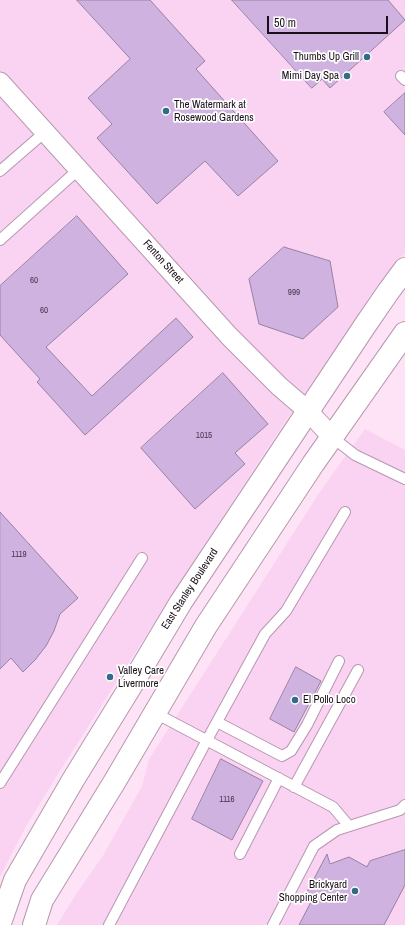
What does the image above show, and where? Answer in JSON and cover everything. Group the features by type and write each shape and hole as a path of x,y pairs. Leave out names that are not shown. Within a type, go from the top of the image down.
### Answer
{"main road":[{"name":"East Stanley Boulevard","path":"0,923 15,880 73,780 181,602 384,298 405,269"},
{"path":"34,925 42,900 206,626 313,464 405,333"}],"street":[{"name":"Fenton Street","path":"0,82 229,336 308,411 332,437"}],"lane":[{"path":"0,171 45,132"},
{"path":"0,240 79,170"},
{"path":"332,437 355,455 405,479"},
{"path":"108,925 265,634 286,611 345,512"},
{"path":"0,783 142,558"},
{"path":"217,722 282,756 291,751 307,725 339,661"},
{"path":"294,787 358,670"},
{"path":"155,713 333,807 349,826"},
{"path":"240,854 279,778"},
{"path":"273,925 314,846 337,830 400,810 405,805"}],"shaded area":[{"path":"0,0 405,0 405,253 275,437 190,567 58,774 25,828 0,877"},
{"path":"365,429 405,450 405,925 57,925 76,894 104,854 142,786 149,759 321,490"}],"building":[{"name":"The Watermark at Rosewood Gardens","path":"77,0 150,0 205,61 196,69 278,161 238,196 205,161 157,204 97,138 112,124 88,98 130,59"},
{"path":"232,0 388,0 405,20 330,88 322,79 312,88"},
{"path":"405,93 405,135 384,112"},
{"path":"77,216 128,274 46,347 92,396 176,318 193,337 85,435 37,382 40,379 0,335 0,286"},
{"path":"284,247 330,261 338,307 303,339 259,324 249,279"},
{"path":"223,373 268,424 235,453 245,464 195,509 141,448"},
{"path":"0,512 78,598 60,614 54,631 46,646 23,672 11,658 0,669"},
{"name":"El Pollo Loco","path":"296,667 321,681 294,732 270,719"},
{"path":"221,759 263,781 232,840 192,819"},
{"name":"Brickyard Shopping Center","path":"405,850 405,885 384,925 299,925 313,898 306,894 327,854 330,864 349,857 367,867 370,861"}],"place":[{"name":"Thumbs Up Grill","path":"367,57"},
{"name":"Mimi Day Spa","path":"347,76"},
{"name":"The Watermark at Rosewood Gardens","path":"166,111"},
{"name":"Valley Care Livermore","path":"110,677"},
{"name":"El Pollo Loco","path":"295,700"},
{"name":"Brickyard Shopping Center","path":"355,891"}]}
